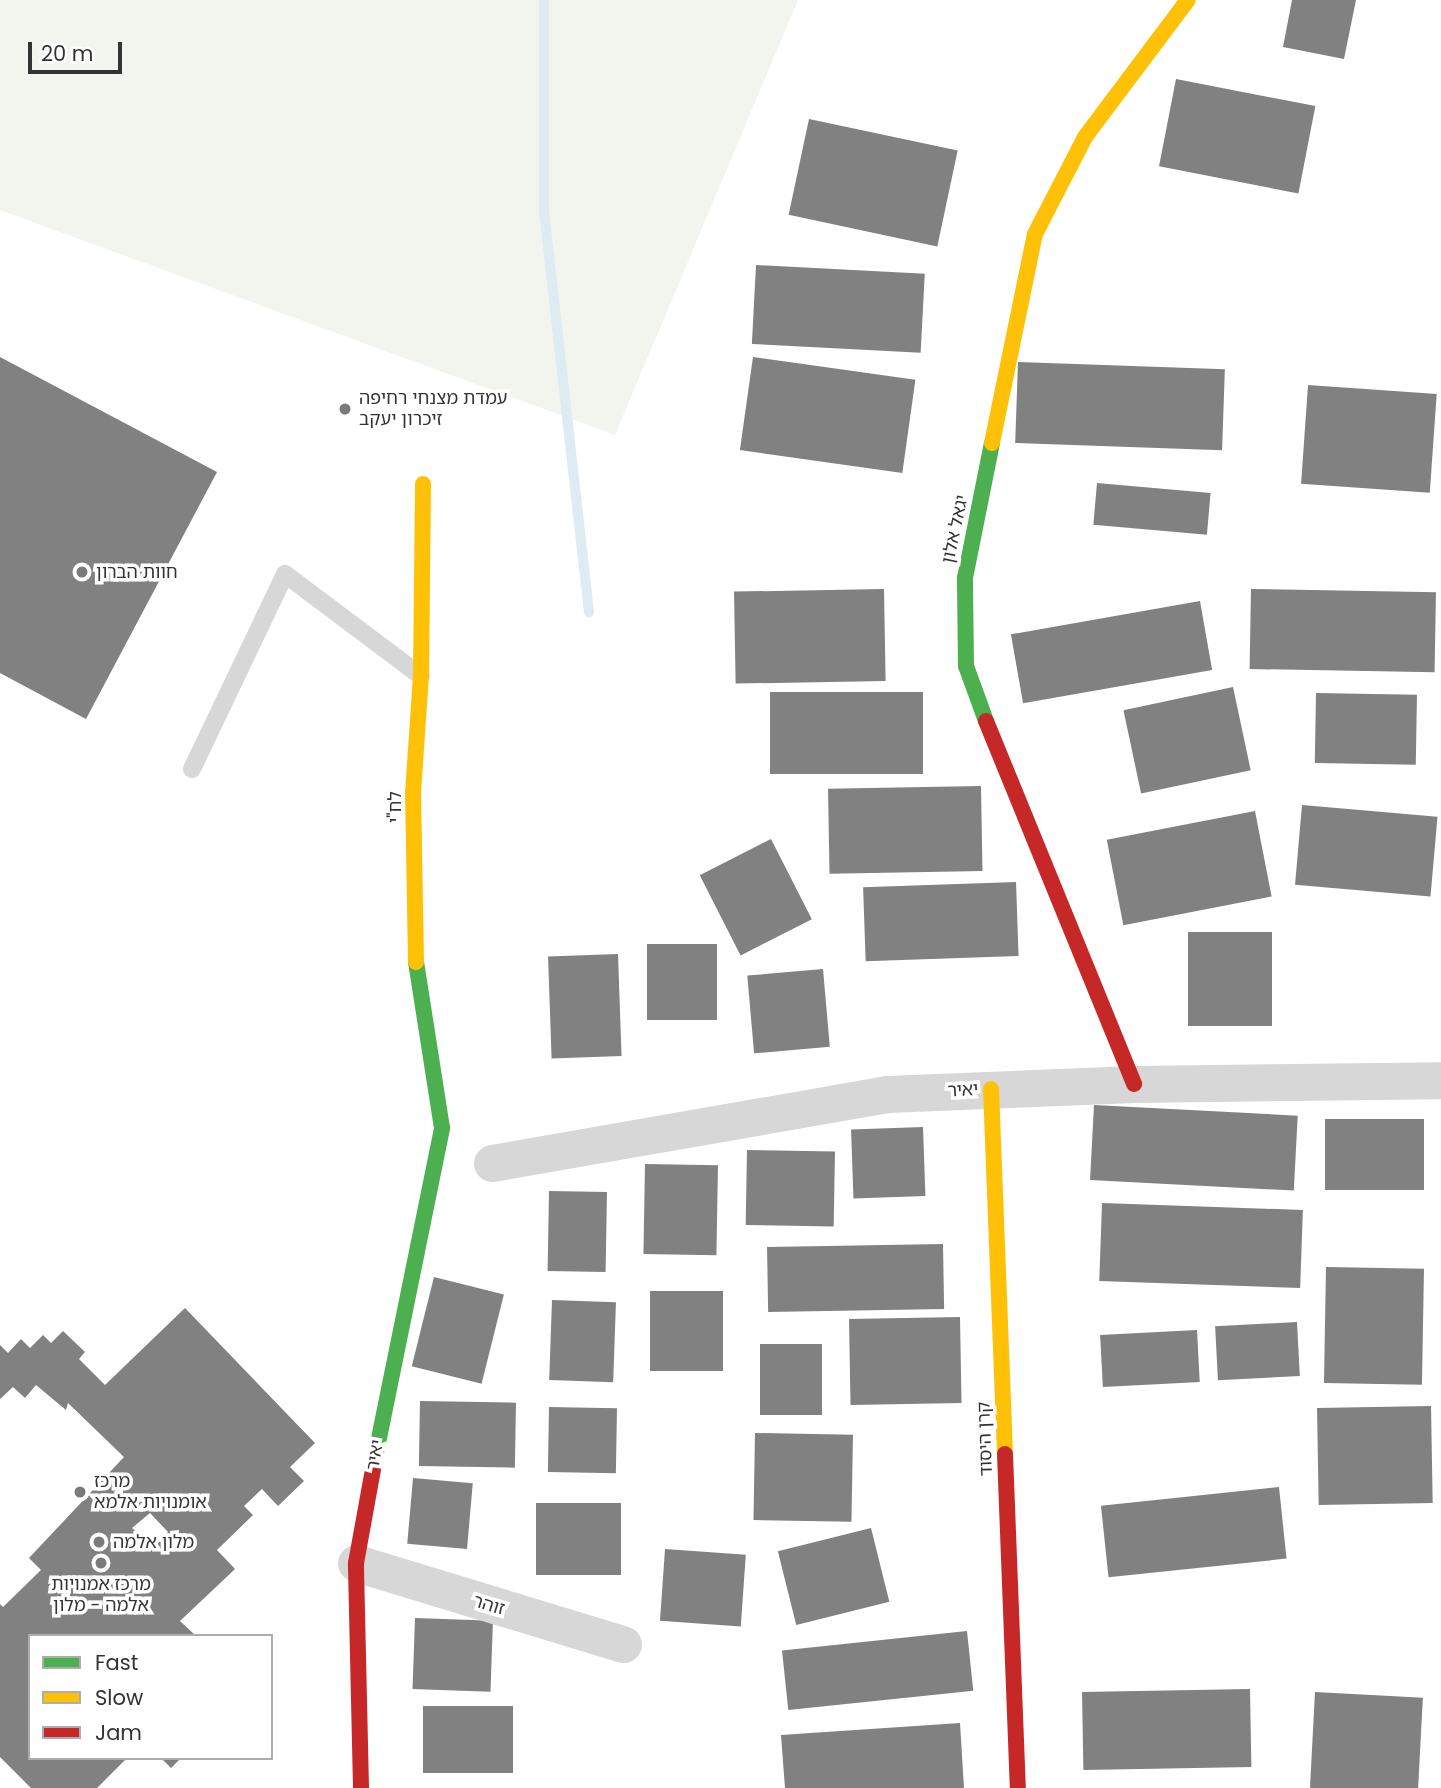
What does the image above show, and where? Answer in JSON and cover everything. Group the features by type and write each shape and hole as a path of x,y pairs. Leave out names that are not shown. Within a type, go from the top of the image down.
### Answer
{"street":[{"name":"יגאל אלון","path":"1134,1084 978,700 967,666 965,578 1035,234 1085,137 1188,0"},
{"name":"לח\"י","path":"422,484 421,676 413,793 416,968 442,1128"},
{"name":"יאיר","path":"492,1163 887,1094 1134,1084 1441,1080"},
{"name":"קרן היסוד","path":"991,1089 1018,1788"},
{"name":"יאיר","path":"362,1788 356,1563 394,1351 442,1128"},
{"name":"זוהר","path":"356,1563 623,1644"}],"lane":[{"path":"192,769 285,574 421,676"}],"shaded area":[{"path":"0,0 798,0 615,435 0,210"}],"building":[{"path":"1292,0 1356,0 1344,59 1283,47"},
{"path":"1176,79 1315,106 1298,193 1159,166"},
{"path":"809,119 958,151 937,246 789,215"},
{"path":"756,265 925,274 921,353 752,344"},
{"name":"חוות הברון","path":"0,357 217,472 86,719 0,673"},
{"path":"753,357 915,380 902,473 740,450"},
{"path":"1018,362 1225,369 1222,450 1015,443"},
{"path":"1308,385 1437,394 1430,493 1301,484"},
{"path":"1097,483 1211,493 1207,535 1093,525"},
{"path":"884,589 886,681 736,684 734,592"},
{"path":"1251,589 1436,592 1435,672 1250,669"},
{"path":"1200,601 1212,670 1023,703 1011,634"},
{"path":"1233,687 1251,770 1141,793 1123,710"},
{"path":"770,692 923,692 923,774 770,774"},
{"path":"1316,693 1417,695 1416,765 1315,763"},
{"path":"981,786 982,871 830,874 828,789"},
{"path":"1302,805 1437,817 1431,897 1295,885"},
{"path":"1255,811 1272,896 1123,925 1107,840"},
{"path":"771,839 812,919 741,956 700,875"},
{"path":"1016,882 1019,956 866,961 863,887"},
{"path":"1188,932 1272,932 1272,1026 1188,1026"},
{"path":"647,944 717,944 717,1020 647,1020"},
{"path":"618,954 622,1056 552,1058 548,956"},
{"path":"823,969 830,1047 754,1053 747,976"},
{"path":"1094,1105 1298,1116 1294,1191 1090,1180"},
{"path":"1325,1119 1424,1119 1424,1190 1325,1190"},
{"path":"923,1127 925,1196 853,1198 851,1130"},
{"path":"747,1150 835,1152 834,1227 746,1225"},
{"path":"645,1164 718,1165 716,1255 643,1254"},
{"path":"549,1191 607,1192 606,1272 548,1271"},
{"path":"1102,1203 1303,1210 1300,1288 1099,1281"},
{"path":"943,1244 944,1309 768,1312 767,1247"},
{"path":"1326,1267 1424,1269 1422,1385 1324,1383"},
{"path":"434,1277 504,1294 482,1384 412,1366"},
{"path":"650,1291 723,1291 723,1371 650,1371"},
{"path":"552,1300 616,1302 613,1382 549,1380"},
{"path":"185,1308 315,1443 290,1467 304,1481 278,1506 262,1489 244,1506 253,1515 217,1550 235,1569 180,1621 194,1634 28,1634 28,1760 125,1760 97,1788 31,1788 0,1757 0,1604 3,1607 41,1570 29,1558 124,1457 68,1403 66,1410 36,1385 25,1398 13,1387 0,1399 0,1345 8,1353 21,1339 30,1348 43,1335 51,1343 63,1331 85,1352 79,1359 105,1385","holes":["150,1513 168,1532 153,1547 132,1528"]},
{"path":"960,1317 962,1403 851,1405 849,1319"},
{"path":"1297,1322 1300,1376 1218,1380 1215,1326"},
{"path":"1197,1330 1200,1382 1103,1387 1100,1335"},
{"path":"760,1344 822,1344 822,1415 760,1415"},
{"path":"420,1401 516,1403 515,1468 419,1466"},
{"path":"1431,1406 1433,1503 1319,1505 1317,1408"},
{"path":"549,1407 617,1408 616,1473 548,1472"},
{"path":"755,1433 853,1435 851,1522 753,1520"},
{"path":"413,1478 473,1483 467,1549 407,1544"},
{"path":"1279,1487 1287,1559 1109,1577 1101,1506"},
{"path":"536,1503 621,1503 621,1575 536,1575"},
{"path":"871,1528 889,1602 796,1625 778,1551"},
{"path":"665,1549 746,1555 741,1626 660,1621"},
{"path":"415,1618 493,1621 490,1692 413,1689"},
{"path":"967,1631 973,1691 788,1710 782,1650"},
{"path":"1250,1689 1251,1767 1083,1770 1082,1692"},
{"path":"1315,1692 1423,1698 1418,1788 1310,1788"},
{"path":"423,1706 513,1706 513,1773 423,1773"},
{"path":"960,1723 964,1788 785,1788 781,1735"},
{"path":"163,1760 179,1760 171,1768"}],"waterway":[{"path":"544,0 544,211 589,612"}],"traffic: fast":[{"path":"986,721 966,666 965,578 992,443"},
{"path":"376,1453 442,1128 416,962"}],"traffic: slow":[{"path":"992,443 1035,234 1085,137 1188,0"},
{"path":"416,962 413,793 421,676 423,484"},
{"path":"991,1089 1005,1454"}],"traffic: jam":[{"path":"986,721 1134,1084"},
{"path":"361,1788 356,1563 376,1453"},
{"path":"1005,1454 1018,1788"}],"place":[{"name":"עמדת מצנחי רחיפה זיכרון יעקב","path":"345,409"},
{"name":"חוות הברון","path":"82,572"},
{"name":"מרכז אומנויות אלמא","path":"80,1492"},
{"name":"מלון אלמה","path":"99,1542"},
{"name":"מרכז אמנויות אלמה - מלון","path":"101,1563"}]}
